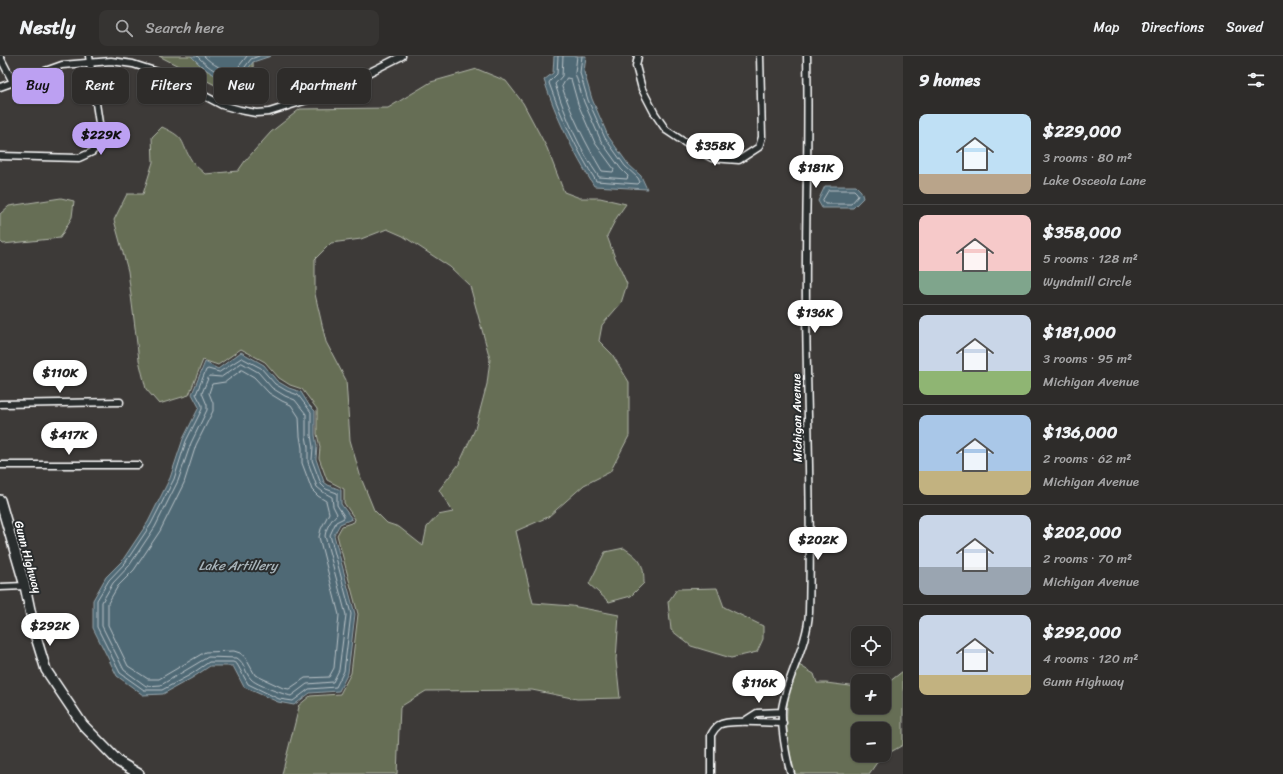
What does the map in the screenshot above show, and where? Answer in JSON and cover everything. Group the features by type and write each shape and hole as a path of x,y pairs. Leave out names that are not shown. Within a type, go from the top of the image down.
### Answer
{"main road":[{"name":"Gunn Highway","path":"0,500 25,586 35,634 46,670 83,726 119,762 139,774"}],"street":[{"path":"53,68 89,59 133,64 161,73 222,104 256,113 269,112 326,94 402,56"},
{"path":"638,56 636,66 642,89 655,114 666,130 693,148 712,158 740,160 759,148 762,137 760,56"},
{"name":"Michigan Avenue","path":"791,774 788,763 782,712 788,685 802,646 809,615 809,446 806,307 807,56"},
{"path":"0,57 12,80"},
{"path":"0,156 79,158 92,152 99,144 100,130 89,59"},
{"path":"0,87 12,82"},
{"path":"0,404 120,402"},
{"path":"0,466 138,465"},
{"path":"0,587 25,586"},
{"path":"743,722 757,713 782,712"},
{"path":"711,774 711,741 714,730 719,725 723,723 743,722 783,723"}],"green space":[{"path":"159,56 191,56 203,68 182,68"},
{"path":"253,62 253,68 222,68"},
{"path":"214,69 214,84 206,80 206,71"},
{"path":"477,69 506,81 523,103 547,148 564,192 580,198 600,198 626,204 607,236 627,284 621,303 602,325 599,341 612,354 629,382 629,436 610,472 584,485 548,517 516,531 533,603 572,606 619,615 616,660 620,698 577,699 532,690 426,691 400,707 397,774 282,774 299,707 298,706 310,696 340,694 351,673 358,614 337,535 342,526 354,522 355,519 344,503 344,489 327,480 319,458 320,447 317,434 317,409 302,389 290,385 279,378 265,362 241,349 218,365 203,360 189,395 159,404 146,389 139,360 128,271 114,220 127,194 143,194 153,162 152,137 162,127 176,135 182,141 193,163 205,174 238,171 271,132 300,109 388,108 431,82","holes":["387,229 403,236 450,267 470,286 490,359 487,384 475,429 459,464 439,490 453,512 438,515 427,527 423,546 399,527 387,523 374,510 361,478 350,440 346,380 326,342 315,294 315,259 331,243 361,239"]},
{"path":"61,198 74,201 72,217 60,238 3,244 0,241 0,214 9,206"},
{"path":"624,548 634,555 640,562 643,571 644,583 631,596 609,602 589,584 605,552"},
{"path":"717,588 724,607 763,626 763,639 757,652 731,658 691,646 671,630 668,602 677,589"},
{"path":"799,665 814,674 817,683 851,686 851,714 891,714 891,680 903,671 903,745 891,752 891,722 851,722 851,762 877,762 869,774 794,774 787,736 788,697"}],"water":[{"path":"191,56 271,56 253,62 249,68 214,68 214,74"},
{"path":"554,56 586,56 584,72 592,99 608,136 628,164 641,176 647,189 594,186 566,134 544,80 553,73"},
{"path":"825,186 856,186 861,191 863,198 853,208 822,208 818,201"},
{"name":"Lake Artillery","path":"241,352 264,365 277,381 289,388 301,392 309,405 315,411 315,435 317,446 316,459 324,482 341,490 341,504 352,519 340,524 334,535 355,614 348,673 339,691 310,693 294,705 278,702 244,687 233,666 210,666 163,694 143,695 117,676 93,628 93,600 106,577 122,561 148,522 170,478 183,439 199,407 192,394 205,362 218,369"}]}
